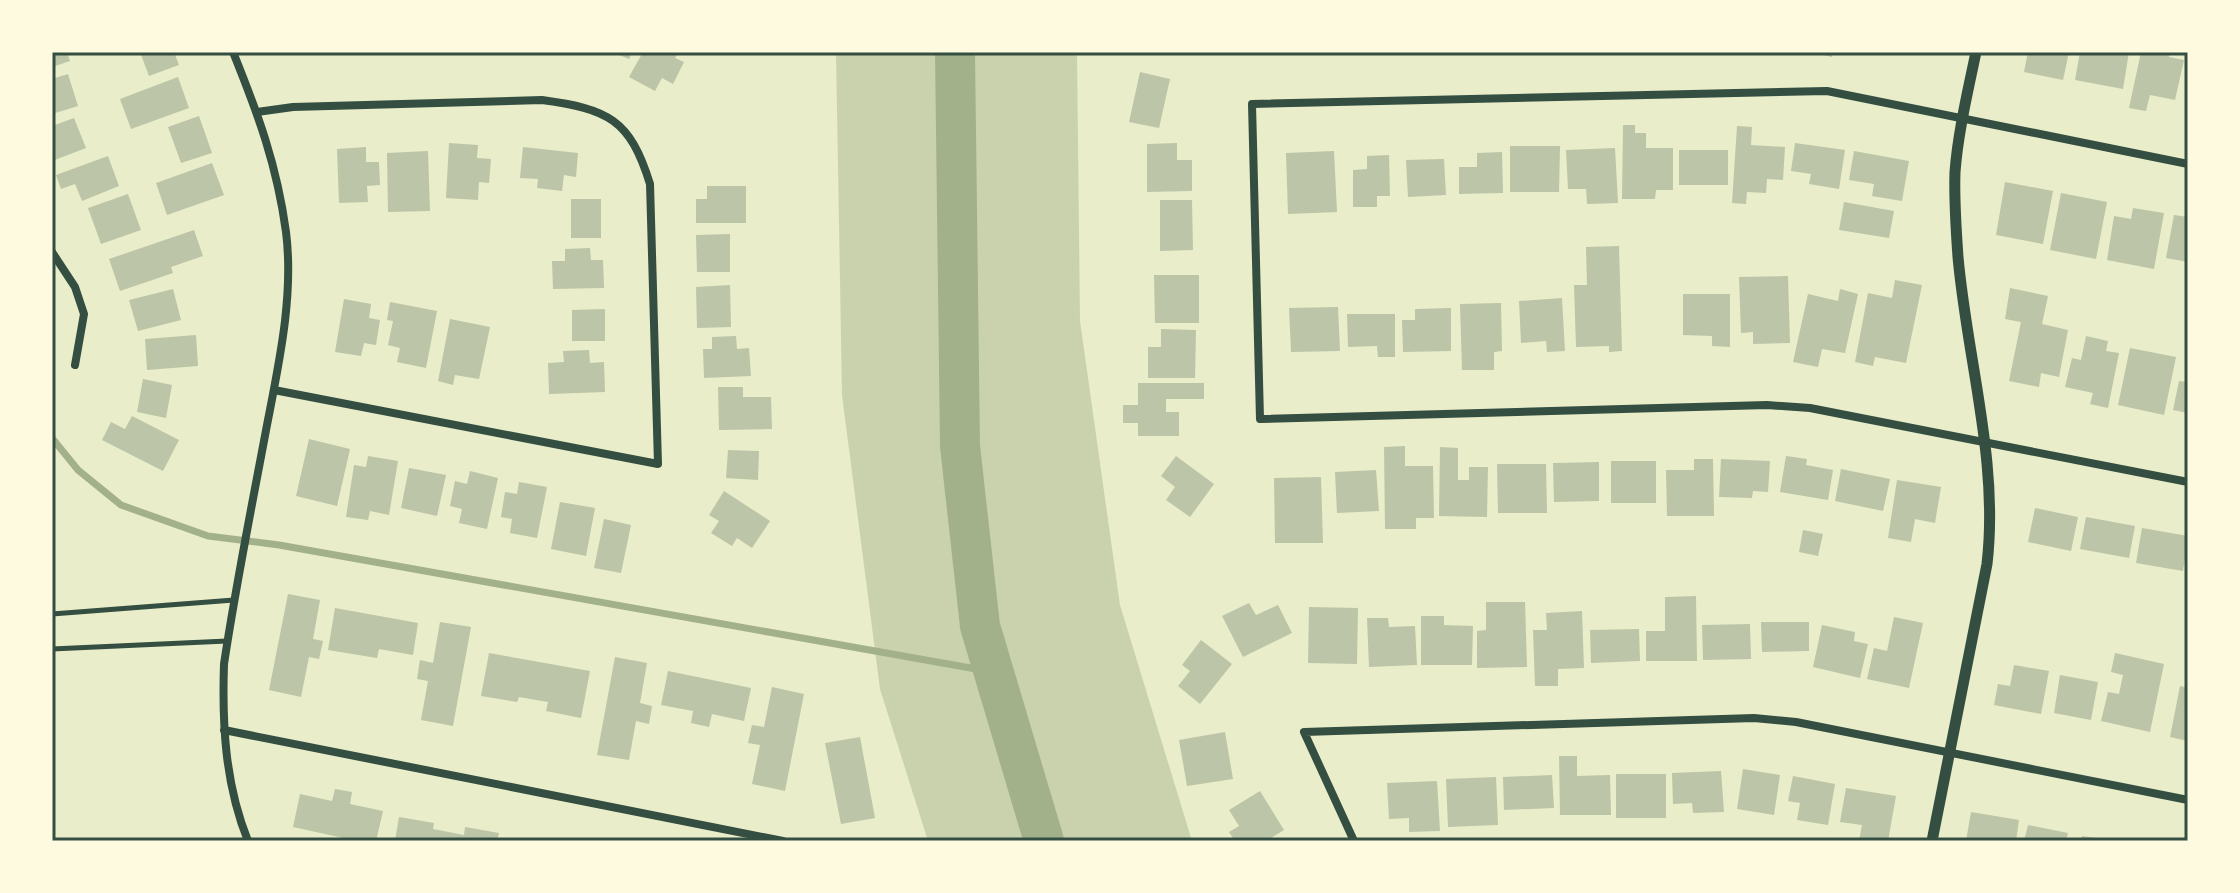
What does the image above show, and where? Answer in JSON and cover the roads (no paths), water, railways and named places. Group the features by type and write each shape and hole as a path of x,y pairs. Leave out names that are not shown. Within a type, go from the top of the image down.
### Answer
{"street":[{"path":"233,52 271,151 286,235 285,315 224,664 224,730 233,792 248,841"},
{"path":"1932,841 1990,532 1984,443 1958,259 1955,171 1976,52"},
{"path":"2188,164 1827,91 1252,104 1260,419 1767,405 1810,408 2188,482"},
{"path":"257,112 293,107 542,100 576,104 603,114 625,130 640,153 650,184 658,464 274,390"},
{"path":"52,252 75,287 84,314 75,365"},
{"path":"1354,841 1304,732 1754,718 1796,722 2188,800"},
{"path":"224,730 783,841"}],"lane":[{"path":"52,614 235,600"},
{"path":"52,649 228,641"}],"waterway":[{"path":"955,52 960,446 980,626 1044,841"},
{"path":"52,438 78,470 121,505 208,536 279,545 993,672"}]}
